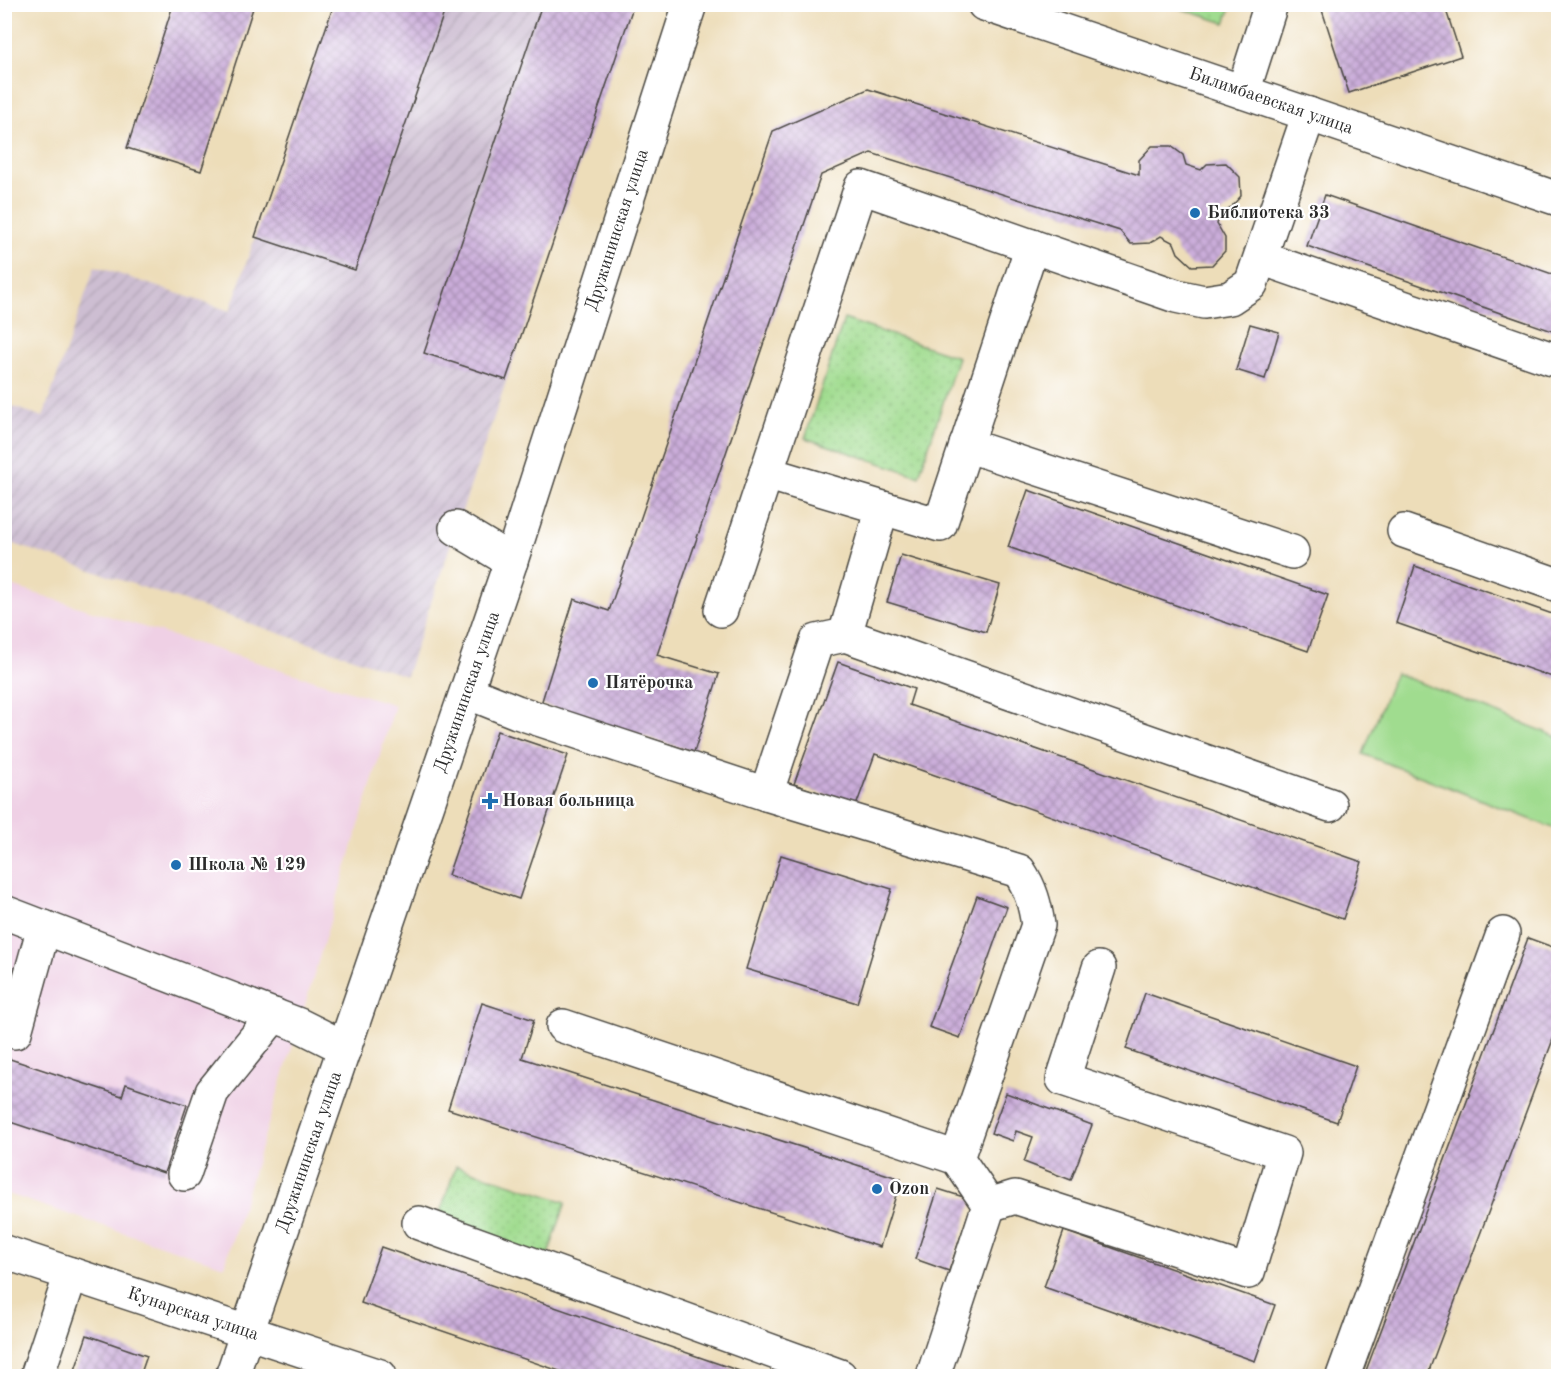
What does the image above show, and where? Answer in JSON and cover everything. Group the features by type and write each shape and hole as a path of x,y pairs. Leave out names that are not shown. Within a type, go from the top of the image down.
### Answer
{"street":[{"name":"Дружининская улица","path":"232,1377 512,561 690,4"},
{"name":"Билимбаевская улица","path":"984,4 1558,199"},
{"path":"1243,92 1271,4"},
{"path":"721,610 861,187 1176,296 1204,302 1230,298 1251,284 1309,114"},
{"path":"766,473 940,525 1032,246"},
{"path":"1261,258 1558,362"},
{"path":"966,445 1292,552"},
{"path":"845,635 882,508"},
{"path":"456,528 512,561"},
{"path":"1404,531 1558,585"},
{"path":"766,794 817,641 845,635 1330,804"},
{"path":"467,692 517,712 766,794 1019,871 1029,886 1038,925 957,1158"},
{"path":"4,912 274,1015 345,1048"},
{"path":"15,1032 44,927"},
{"path":"1343,1377 1503,934"},
{"path":"989,1204 1015,1197 1248,1272 1284,1153 1063,1078 1099,968"},
{"path":"184,1174 212,1092 274,1015"},
{"path":"563,1026 957,1158 989,1204"},
{"path":"933,1377 989,1204"},
{"path":"419,1223 840,1377"},
{"name":"Кунарская улица","path":"4,1252 380,1377"},
{"path":"37,1377 70,1274"}],"shaded area":[{"path":"334,5 634,5 406,676 5,541 5,404 43,417 95,266 230,311"},
{"name":"Школа № 129","path":"5,584 395,705 224,1266 5,1193"}],"green space":[{"path":"1169,5 1232,5 1225,23"},
{"path":"844,319 958,357 919,476 805,438"},
{"path":"1395,673 1558,737 1558,830 1363,754"},
{"path":"456,1166 566,1202 547,1258 437,1222"}],"building":[{"path":"334,4 447,4 355,270 255,237"},
{"path":"542,4 634,4 506,380 424,353"},
{"path":"1320,4 1444,4 1461,56 1349,93"},
{"path":"173,5 254,5 201,171 127,148"},
{"path":"868,89 1139,175 1139,160 1152,146 1171,146 1183,155 1186,165 1201,170 1207,164 1226,163 1240,177 1241,196 1231,207 1220,214 1217,224 1225,238 1225,251 1212,265 1192,266 1178,253 1174,243 1161,236 1150,243 1131,244 1120,231 871,153 821,175 657,655 719,674 694,752 541,704 574,599 609,611 773,131"},
{"path":"1325,195 1558,276 1558,333 1307,246"},
{"path":"1250,324 1279,332 1265,379 1236,370"},
{"path":"1028,490 1328,595 1308,651 1008,547"},
{"path":"901,555 1000,585 986,632 887,602"},
{"path":"1415,566 1558,616 1558,679 1396,623"},
{"path":"838,662 914,689 909,705 1362,862 1343,919 875,754 856,806 794,784"},
{"path":"497,731 568,755 519,899 448,875"},
{"path":"781,855 892,889 857,1003 746,969"},
{"path":"977,896 1007,907 960,1038 929,1027"},
{"path":"1528,938 1558,949 1558,1026 1427,1376 1364,1376"},
{"path":"4,967 19,971 4,1013"},
{"path":"1145,993 1356,1066 1337,1122 1126,1049"},
{"path":"482,1003 534,1020 522,1058 901,1179 880,1247 448,1109"},
{"path":"4,1057 122,1096 126,1084 187,1105 164,1173 4,1120"},
{"path":"1006,1093 1092,1125 1071,1180 1024,1162 1033,1137 1016,1131 1013,1141 991,1133"},
{"path":"938,1189 973,1200 949,1271 915,1259"},
{"path":"1064,1231 1275,1305 1255,1361 1044,1287"},
{"path":"381,1247 754,1376 574,1376 361,1303"},
{"path":"87,1335 147,1356 140,1376 73,1376"}],"place":[{"name":"Библиотека 33","path":"1195,213"},
{"name":"Пятёрочка","path":"593,683"},
{"name":"Новая больница","path":"490,801"},
{"name":"Школа № 129","path":"176,865"},
{"name":"Ozon","path":"877,1189"}]}
